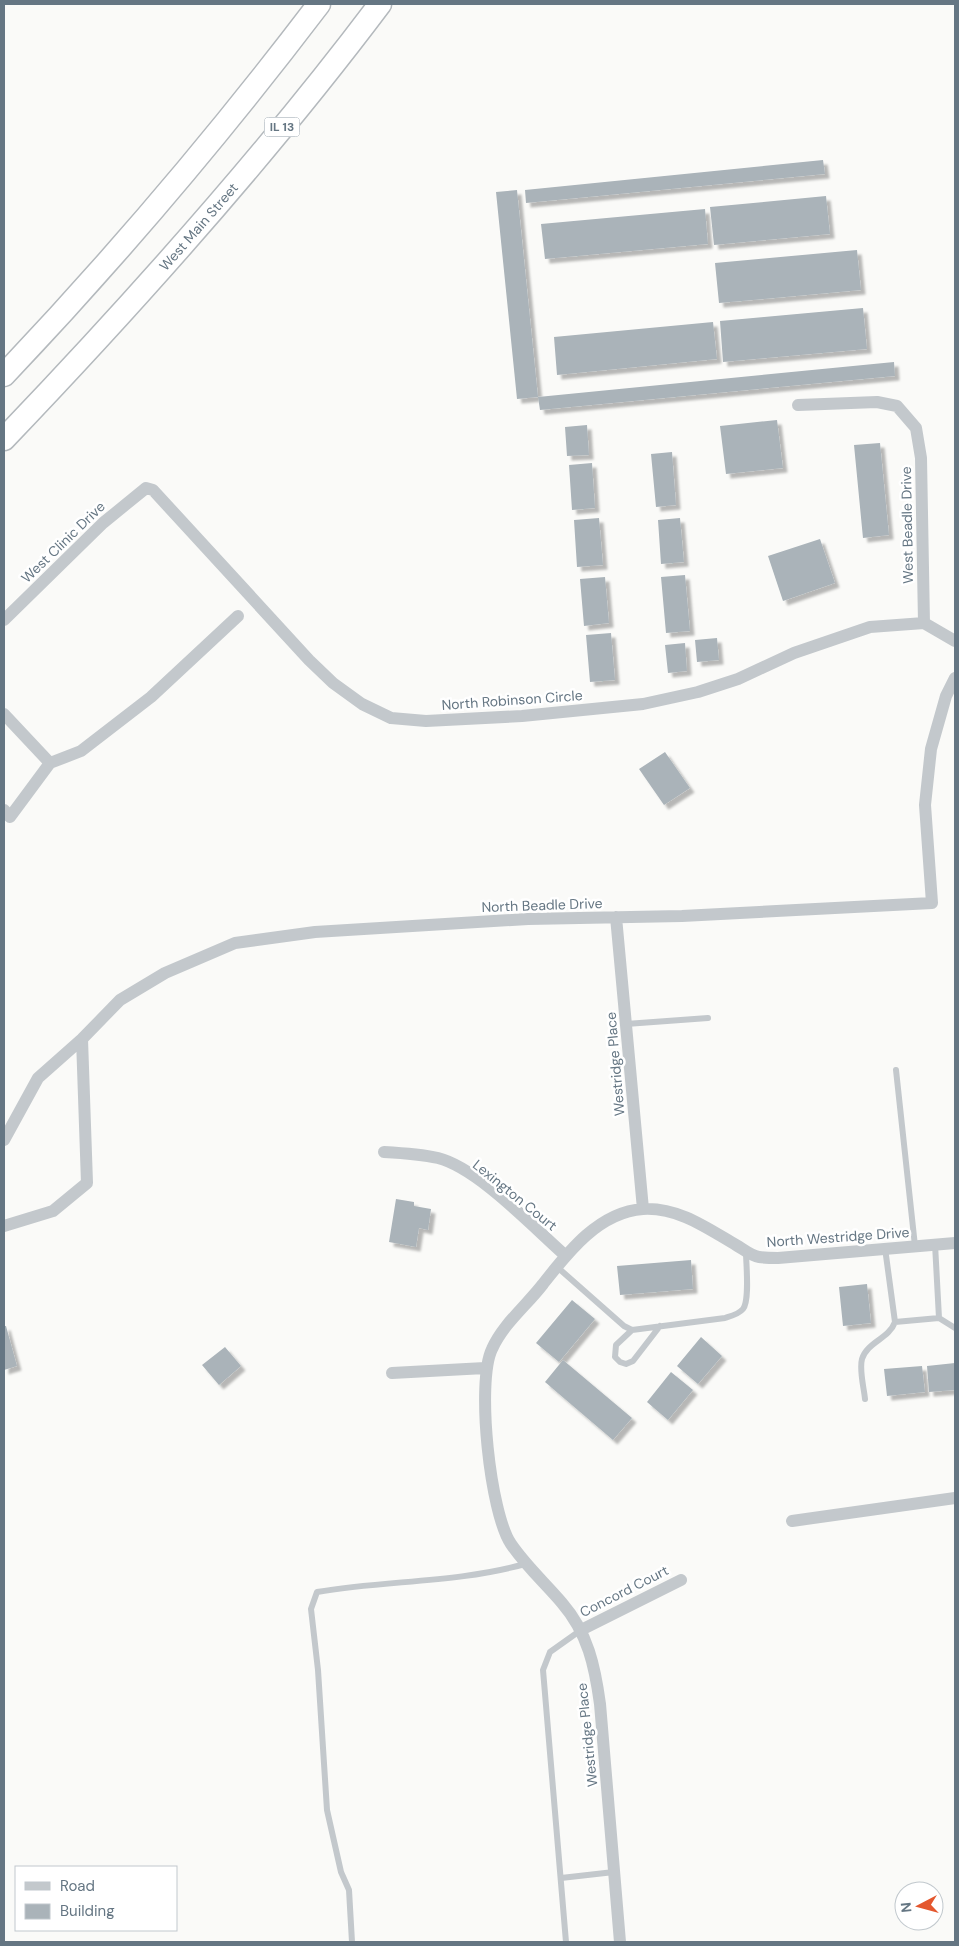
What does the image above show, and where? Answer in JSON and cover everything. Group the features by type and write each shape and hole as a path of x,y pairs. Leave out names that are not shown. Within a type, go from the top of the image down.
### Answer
{"highway":[{"path":"4,375 151,211 270,69 319,4"},
{"name":"West Main Street","path":"4,439 186,239 337,60 380,4"}],"street":[{"name":"West Beadle Drive","path":"798,405 878,402 897,406 916,428 921,458 924,623"},
{"name":"North Robinson Circle","path":"146,488 153,490 327,677 362,704 391,718 426,721 464,719 643,704 698,692 738,679 794,652 870,627 924,623"},
{"name":"West Clinic Drive","path":"4,620 103,523 146,488"},
{"path":"4,810 10,817 50,762 81,751 151,697 238,616"},
{"path":"924,623 955,641"},
{"name":"North Beadle Drive","path":"4,1140 38,1078 82,1039 120,1000 165,973 235,943 315,932 528,919 932,903 924,805 931,749 946,696 955,678"},
{"path":"4,714 50,762"},
{"name":"Westridge Place","path":"616,917 643,1209"},
{"path":"4,1226 53,1211 87,1184 82,1039"},
{"name":"Lexington Court","path":"384,1152 439,1158 452,1164 474,1177 499,1197 566,1256"},
{"name":"North Westridge Drive","path":"515,1550 499,1517 494,1499 483,1385 485,1368 492,1348 503,1332 556,1266 581,1240 609,1219 625,1212 643,1209 668,1211 690,1218 759,1257 778,1258 955,1242"},
{"path":"392,1373 485,1368"},
{"path":"792,1521 955,1498"},
{"name":"Westridge Place","path":"515,1550 525,1564 563,1604 581,1630 589,1648 600,1704 620,1942"},
{"name":"Concord Court","path":"581,1630 681,1580"}],"lane":[{"path":"626,1024 708,1018"},
{"path":"896,1070 915,1246"},
{"path":"934,1244 939,1318"},
{"path":"865,1399 862,1360 869,1347 893,1329 895,1322 885,1248"},
{"path":"556,1266 624,1326 632,1330 725,1318 744,1309 747,1300 746,1251"},
{"path":"895,1322 939,1318 955,1328"},
{"path":"632,1330 616,1345 615,1357 620,1362 626,1364 633,1360 660,1326"},
{"path":"352,1942 349,1890 341,1872 328,1810 318,1670 311,1609 318,1592 492,1573 525,1564"},
{"path":"566,1942 543,1670 550,1652 581,1630"},
{"path":"561,1878 614,1872"}],"building":[{"path":"823,160 825,174 526,203 525,190"},
{"path":"517,190 538,397 517,399 496,192"},
{"path":"826,196 830,234 714,245 710,207"},
{"path":"705,209 708,244 545,259 541,224"},
{"path":"857,250 861,290 719,303 715,263"},
{"path":"863,308 867,349 723,362 720,321"},
{"path":"713,322 717,359 557,375 554,337"},
{"path":"894,362 895,376 540,410 538,397"},
{"path":"777,420 783,468 726,474 720,426"},
{"path":"587,425 589,455 567,456 565,427"},
{"path":"880,443 889,535 863,538 854,445"},
{"path":"672,452 676,505 656,507 651,454"},
{"path":"592,463 595,508 572,510 569,465"},
{"path":"599,518 603,565 577,567 574,520"},
{"path":"680,518 684,562 661,564 658,520"},
{"path":"820,539 835,583 783,601 768,556"},
{"path":"685,575 690,631 666,633 661,577"},
{"path":"605,577 609,623 584,626 580,579"},
{"path":"611,633 615,680 590,682 586,635"},
{"path":"717,638 719,660 697,662 695,640"},
{"path":"685,643 687,671 668,673 665,645"},
{"path":"665,752 690,788 664,805 639,769"},
{"path":"396,1199 414,1202 414,1206 431,1209 428,1230 419,1228 416,1247 389,1242"},
{"path":"691,1260 693,1289 620,1295 617,1266"},
{"path":"867,1284 871,1323 843,1326 839,1287"},
{"path":"572,1300 595,1319 559,1362 536,1343"},
{"path":"4,1326 6,1326 17,1366 4,1370"},
{"path":"701,1337 722,1356 698,1384 677,1366"},
{"path":"225,1347 241,1366 219,1385 202,1365"},
{"path":"563,1360 632,1418 613,1440 545,1382"},
{"path":"955,1363 955,1390 929,1392 927,1366"},
{"path":"922,1366 925,1392 887,1396 884,1369"},
{"path":"671,1372 693,1390 668,1420 647,1402"}]}
